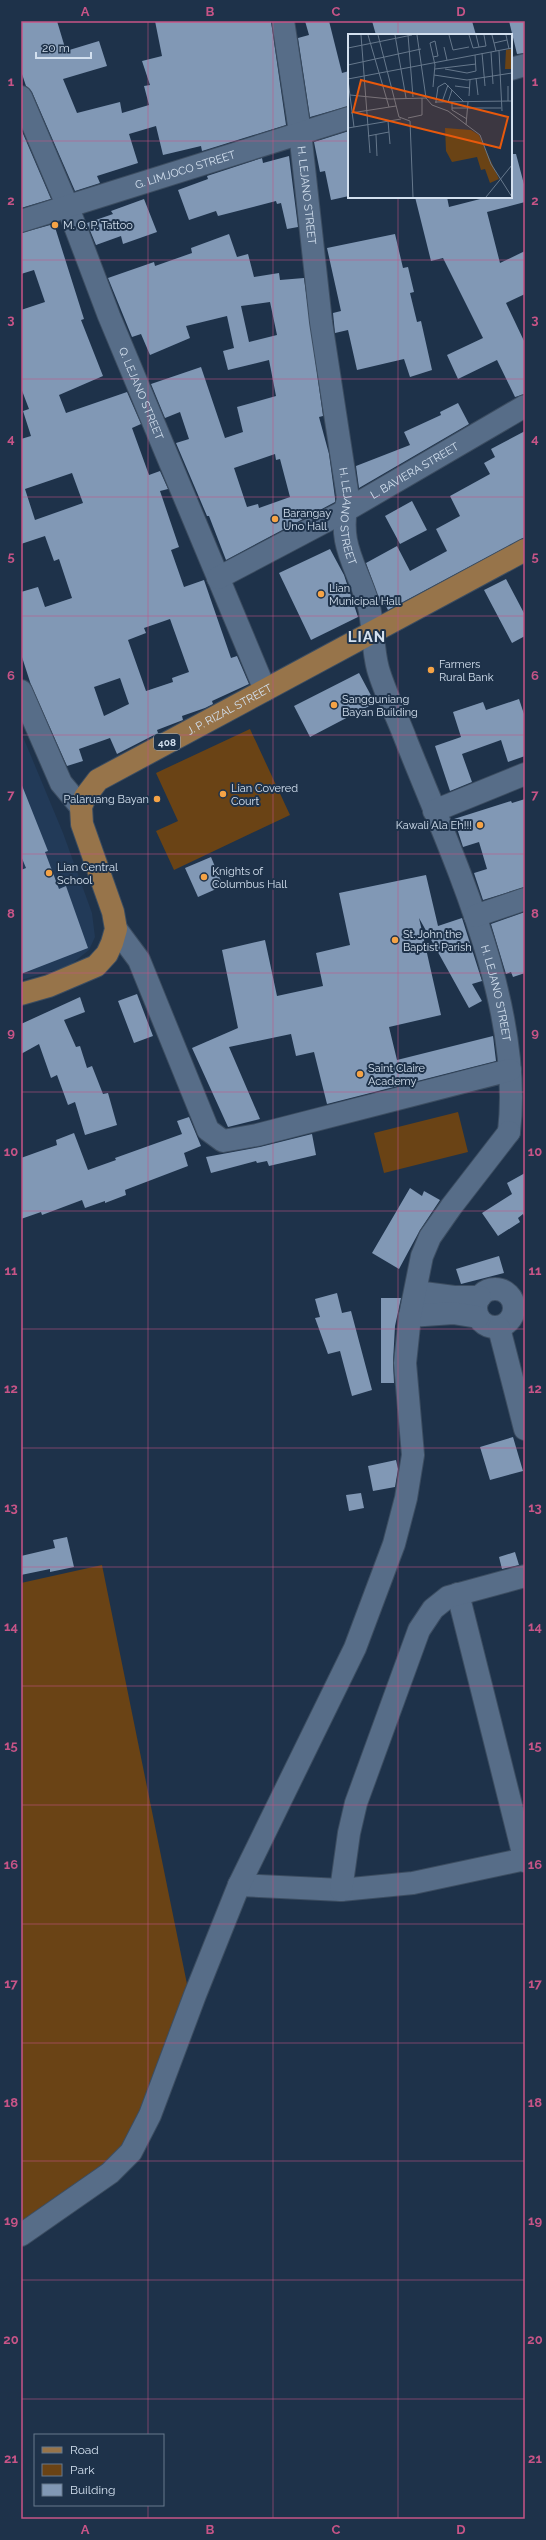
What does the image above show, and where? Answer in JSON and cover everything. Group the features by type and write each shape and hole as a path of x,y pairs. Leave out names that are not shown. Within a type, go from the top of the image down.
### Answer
{"main road":[{"name":"J. P. RIZAL STREET","path":"81,807 85,797 98,780 525,550"},
{"path":"21,994 56,983 96,966 107,954 116,929 113,912 82,824 81,807"}],"street":[{"name":"H. LEJANO STREET","path":"283,21 300,132 321,322 348,498 345,511 346,550 368,603 374,630 378,669 475,916 499,1001 510,1070 512,1108 517,1130"},
{"path":"512,69 525,65"},
{"name":"Q. LEJANO STREET","path":"21,97 67,205 109,316 264,690"},
{"name":"G. LIMJOCO STREET","path":"21,221 67,205 348,118"},
{"name":"L. BAVIERA STREET","path":"218,578 345,511 525,406"},
{"path":"21,691 59,779 81,807"},
{"path":"434,811 525,774"},
{"path":"475,916 525,899"},
{"path":"116,929 139,960 208,1130 222,1141 257,1135 510,1070"},
{"path":"21,2235 110,2173 131,2152 164,2083 194,1995 239,1885 355,1648 394,1544 406,1498 413,1455 405,1363 410,1316 422,1256 430,1237 517,1130"},
{"path":"410,1316 453,1313 479,1307 490,1290 502,1290 520,1303 512,1319 499,1328 487,1325 479,1307"},
{"path":"416,1292 479,1307"},
{"path":"499,1328 524,1418"},
{"path":"341,1890 349,1833 356,1803 419,1630 433,1609 448,1597 525,1576"},
{"path":"239,1885 341,1890 413,1883 525,1860 458,1594"}],"shaded area":[{"name":"Lian Central School","path":"21,732 63,833 92,913 95,937 89,950 69,966 21,980"}],"green space":[{"name":"Lian Covered Court","path":"250,729 290,815 174,870 156,831 178,821 156,773"},
{"path":"458,1112 468,1152 384,1173 374,1133"},
{"path":"102,1565 188,1989 145,2107 116,2157 21,2228 21,1583"}],"building":[{"path":"21,21 57,21 66,51 99,41 107,66 63,79 77,113 120,102 122,113 149,105 144,86 150,85 142,61 162,56 155,21 271,21 286,125 202,151 201,146 163,155 156,126 129,134 138,163 97,176 100,183 75,191 32,92 26,86 21,71"},
{"path":"305,21 329,21 342,73 348,71 348,106 310,117 298,38 309,35"},
{"path":"372,21 472,21 476,34 376,34"},
{"path":"509,21 525,21 525,53 517,54"},
{"path":"21,129 51,199 21,208"},
{"path":"348,131 348,196 331,200 325,171 320,172 314,142"},
{"path":"512,154 516,154 525,188 525,202 487,212 500,263 525,251 525,294 506,303 525,343 525,394 515,397 497,360 458,379 447,355 483,338 443,258 431,261 415,198 447,198 449,207 484,198 512,198"},
{"path":"289,156 298,227 287,229 281,203 277,204 276,201 218,216 216,211 189,220 178,190 208,179 207,176 262,158 263,163"},
{"path":"144,199 157,232 123,244 121,236 96,245 87,223 113,214 111,211"},
{"path":"54,224 84,319 81,320 103,376 59,395 66,413 127,392 141,424 132,428 149,475 160,471 168,489 160,491 179,547 171,550 184,587 204,580 231,658 237,656 249,684 212,701 213,704 205,708 182,716 183,720 157,730 158,733 117,754 110,738 79,749 83,761 67,766 31,685 21,654 21,592 38,587 45,607 72,598 59,559 54,561 45,536 21,544 21,439 31,436 23,411 29,409 21,388 21,310 45,302 34,270 21,274 21,233","holes":["72,473 83,503 35,520 25,489","170,619 189,672 172,678 173,682 146,691 128,640 146,633 144,628","120,678 129,704 104,716 94,687"]},
{"path":"229,234 237,257 248,254 254,277 279,273 280,280 304,278 323,416 319,417 329,454 335,498 335,502 226,560 209,516 207,516 176,443 189,439 180,412 165,418 151,384 201,367 225,438 243,432 237,407 276,396 269,360 228,370 223,351 234,348 227,316 186,326 190,338 150,355 141,334 132,337 108,278 154,262 155,266 192,253 191,248","holes":["270,302 277,335 249,342 241,306","275,454 276,460 280,459 290,497 259,508 258,504 247,507 234,468"]},
{"path":"395,234 403,268 408,267 414,292 410,293 417,322 421,321 432,370 410,377 404,359 357,370 348,330 335,333 333,313 341,311 327,248"},
{"path":"458,403 469,424 359,488 356,466 410,445 404,432 441,415 440,412"},
{"path":"525,431 525,537 388,610 385,604 381,605 366,563 397,546 410,571 447,551 436,529 460,516 450,496 490,474 484,463 495,457 491,449"},
{"path":"412,501 427,530 400,544 385,516"},
{"name":"Lian Municipal Hall","path":"330,549 344,575 358,617 311,640 279,573"},
{"path":"506,579 525,615 525,636 512,643 484,590"},
{"name":"Sangguniang Bayan Building","path":"359,673 375,703 310,737 294,706"},
{"path":"519,699 525,717 525,756 508,762 501,740 462,754 472,782 450,791 435,746 461,737 453,712 483,702 486,710"},
{"path":"21,783 48,851 45,852 59,889 66,886 88,948 21,974 21,870 26,868 21,856"},
{"path":"525,799 525,887 483,900 474,873 487,869 479,842 463,847 454,819 511,801 512,803"},
{"name":"Knights of Columbus Hall","path":"211,857 223,886 198,897 185,868"},
{"path":"426,875 438,926 462,918 482,981 472,984 482,1001 469,1008 419,918 441,1015 389,1027 397,1060 493,1036 496,1061 327,1104 314,1052 296,1056 291,1034 229,1047 260,1119 228,1127 192,1048 238,1028 222,950 265,940 277,996 323,986 316,953 350,945 339,893"},
{"path":"525,912 525,973 513,977 511,972 506,974 491,924"},
{"path":"137,994 153,1036 134,1043 118,1001"},
{"path":"80,997 85,1012 64,1020 76,1047 80,1046 87,1068 92,1066 103,1094 108,1093 117,1125 85,1135 75,1102 68,1105 57,1075 51,1078 39,1044 21,1054 21,1024"},
{"path":"189,1117 201,1146 184,1153 188,1166 125,1190 126,1195 105,1203 105,1201 85,1208 82,1200 42,1215 41,1212 21,1219 21,1158 57,1145 56,1140 74,1133 88,1170 116,1160 115,1158 182,1134 177,1121"},
{"path":"312,1134 316,1155 269,1166 267,1161 257,1163 256,1161 211,1173 206,1157 260,1147"},
{"path":"525,1173 525,1218 523,1214 518,1218 520,1222 498,1236 482,1213 512,1194 507,1183"},
{"path":"410,1188 422,1196 424,1191 440,1200 420,1230 399,1269 372,1253"},
{"path":"499,1256 504,1273 461,1284 456,1269"},
{"path":"337,1293 342,1313 351,1311 372,1390 352,1396 340,1351 328,1354 315,1318 320,1317 315,1299"},
{"path":"381,1298 401,1298 395,1326 393,1362 394,1383 381,1383"},
{"path":"513,1437 523,1471 490,1480 480,1447"},
{"path":"396,1460 398,1469 395,1487 373,1491 368,1466"},
{"path":"361,1493 364,1508 349,1511 346,1495"},
{"path":"67,1537 74,1567 50,1572 50,1569 21,1575 21,1556 55,1548 53,1540"},
{"path":"515,1552 519,1565 502,1569 499,1557"}],"place":[{"name":"M. O. P. Tattoo","path":"55,225"},
{"name":"Barangay Uno Hall","path":"275,519"},
{"name":"Lian Municipal Hall","path":"321,594"},
{"name":"Farmers Rural Bank","path":"431,670"},
{"name":"Sangguniang Bayan Building","path":"334,705"},
{"name":"Lian Covered Court","path":"223,794"},
{"name":"Palaruang Bayan","path":"157,799"},
{"name":"Kawali Ala Eh!!!","path":"480,825"},
{"name":"Lian Central School","path":"49,873"},
{"name":"Knights of Columbus Hall","path":"204,877"},
{"name":"St. John the Baptist Parish","path":"395,940"},
{"name":"Saint Claire Academy","path":"360,1074"}],"district":[{"name":"LIAN","path":"367,637"}]}
